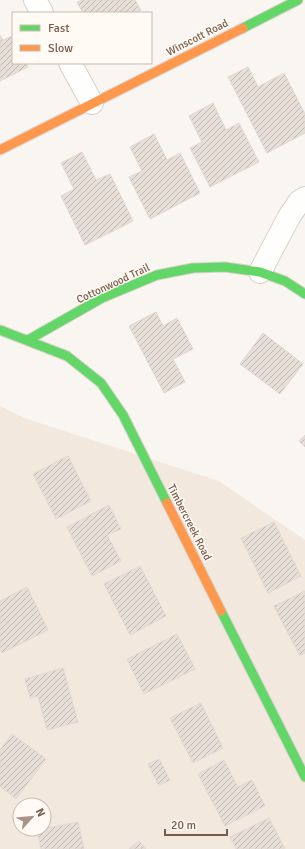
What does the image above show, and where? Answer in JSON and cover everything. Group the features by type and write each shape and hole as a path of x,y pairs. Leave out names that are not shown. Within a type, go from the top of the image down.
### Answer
{"street":[{"path":"35,0 41,12"},
{"name":"Winscott Road","path":"0,150 298,0"},
{"path":"71,64 92,104"},
{"path":"260,272 289,217 299,202 305,198"},
{"name":"Cottonwood Trail","path":"28,340 102,298 157,275 193,268 225,267 260,272 285,281 305,294"},
{"name":"Timbercreek Road","path":"0,330 67,356 101,384 123,415 305,777"}],"shaded area":[{"path":"0,406 27,419 219,481 305,540 305,849 0,849"}],"building":[{"path":"82,0 135,0 141,10 137,12 82,12 77,2"},
{"path":"0,35 3,40 12,36 12,64 26,64 28,67 0,81"},
{"path":"248,67 258,87 284,73 305,114 305,133 267,153 228,77"},
{"path":"213,103 226,130 239,123 259,162 210,187 190,148 202,142 189,116"},
{"path":"154,134 167,160 180,153 200,193 150,219 129,177 142,171 130,147"},
{"path":"82,152 96,180 110,174 133,221 85,245 61,196 74,189 61,163"},
{"path":"156,312 163,326 177,318 193,349 173,359 185,382 164,393 129,326"},
{"path":"263,333 303,364 280,394 240,364"},
{"path":"305,435 305,447 299,441"},
{"path":"68,456 91,501 56,519 33,474"},
{"path":"109,505 121,529 107,535 121,561 92,576 67,527"},
{"path":"274,522 301,576 268,593 241,538"},
{"path":"140,566 166,616 130,635 104,584"},
{"path":"27,587 48,630 2,653 0,649 0,601"},
{"path":"305,591 305,653 300,656 274,606"},
{"path":"177,634 195,669 144,694 127,659"},
{"path":"63,668 78,722 47,730 38,696 30,698 25,679"},
{"path":"201,703 223,748 193,763 170,718"},
{"path":"12,734 46,759 18,797 14,797 0,786 0,750"},
{"path":"159,759 170,780 159,786 148,764"},
{"path":"224,760 238,787 252,780 265,806 225,826 198,774"},
{"path":"269,818 285,849 236,849 230,837"},
{"path":"78,822 84,849 41,849 38,837 52,837 52,827"},
{"path":"139,841 146,849 129,849"}],"traffic: fast":[{"path":"243,28 298,0"},
{"path":"28,340 102,298 157,275 193,268 225,267 260,272 285,281 305,294"},
{"path":"0,330 67,356 101,383 123,415 167,503"},
{"path":"221,611 305,777"}],"traffic: slow":[{"path":"0,150 243,28"},
{"path":"167,503 221,611"}]}
